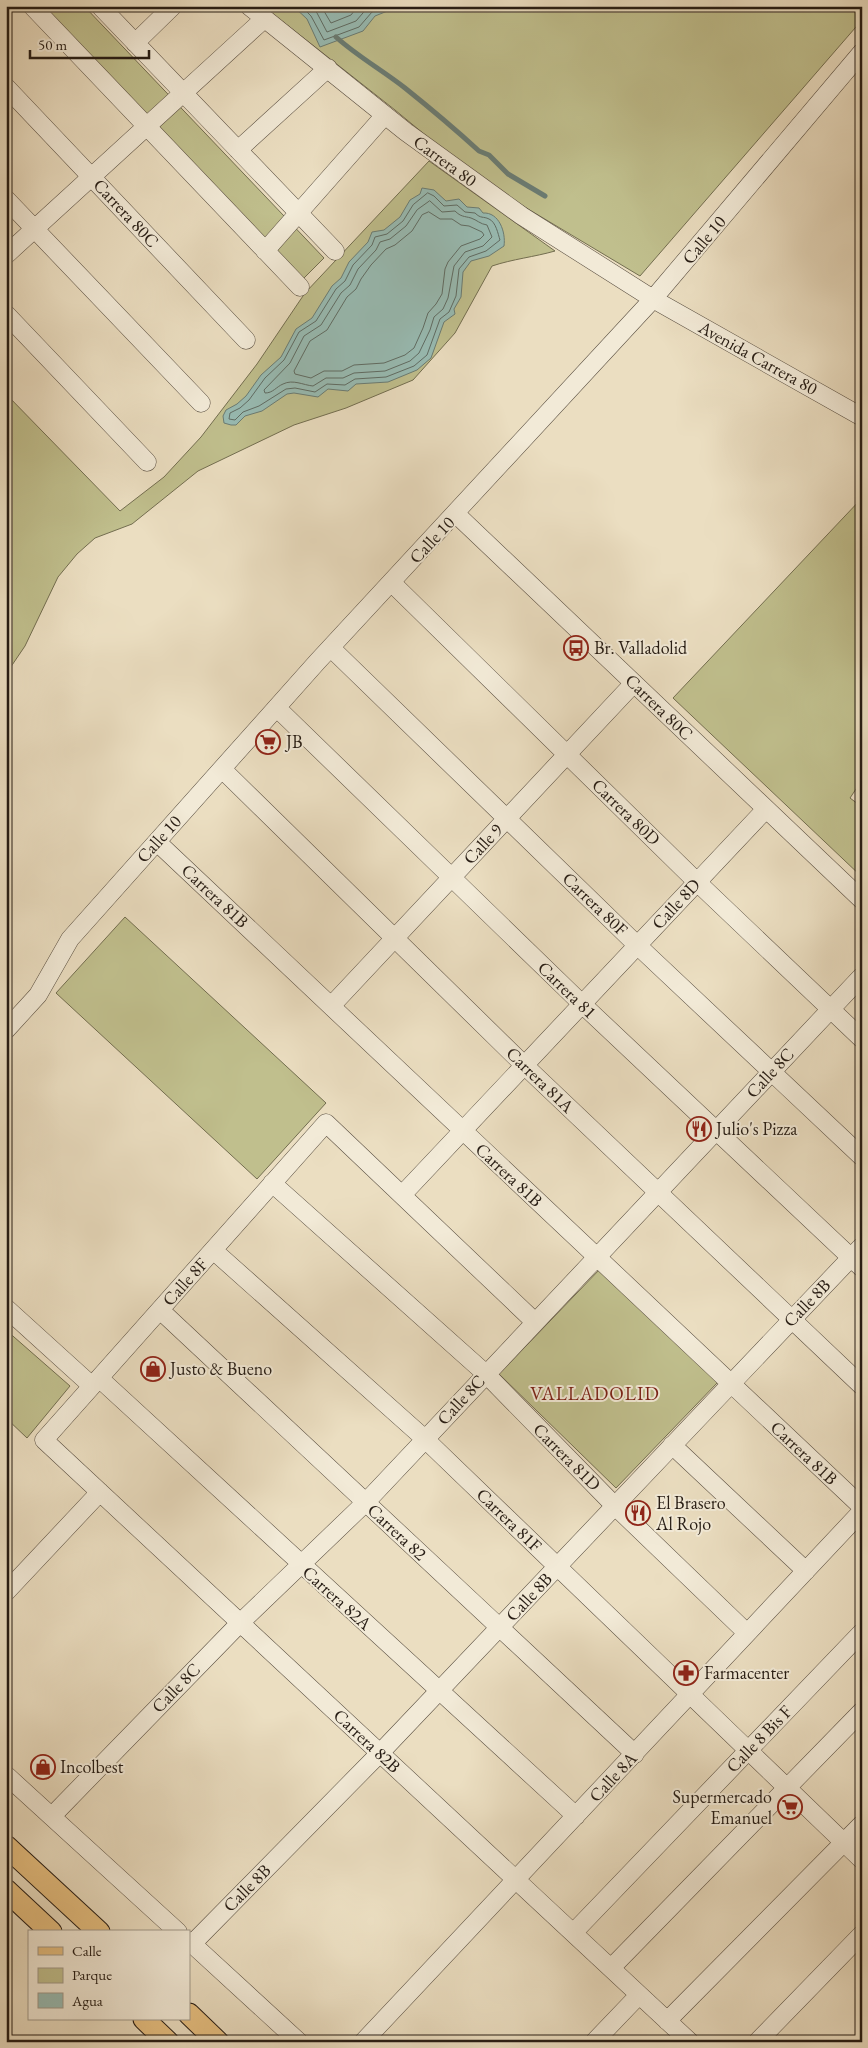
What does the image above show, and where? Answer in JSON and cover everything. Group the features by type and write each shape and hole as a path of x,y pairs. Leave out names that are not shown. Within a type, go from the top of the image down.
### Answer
{"main road":[{"path":"6,1846 97,1930"},
{"path":"6,1890 48,1930"},
{"path":"190,2015 218,2042"},
{"path":"145,2020 168,2042"}],"street":[{"path":"32,6 300,288"},
{"path":"100,6 336,251"},
{"path":"135,43 173,6"},
{"name":"Carrera 80","path":"249,6 455,170 522,216 653,299"},
{"path":"6,255 264,19"},
{"name":"Calle 10","path":"6,1030 38,995 70,939 331,648 653,299 862,52"},
{"path":"238,150 328,68"},
{"name":"Carrera 80C","path":"6,86 246,340"},
{"path":"265,251 385,115"},
{"path":"6,199 201,403"},
{"name":"Avenida Carrera 80","path":"653,299 862,417"},
{"path":"6,314 147,462"},
{"name":"Carrera 80C","path":"456,514 862,900"},
{"name":"Carrera 80D","path":"392,583 697,882 862,1039"},
{"name":"Carrera 80F","path":"331,648 637,945 862,1157"},
{"name":"Calle 9","path":"332,1005 634,683"},
{"name":"Carrera 81","path":"277,708 582,1004 716,1131 858,1257"},
{"name":"Carrera 81A","path":"222,769 524,1065 862,1386"},
{"name":"Calle 8D","path":"402,1195 766,809"},
{"name":"Carrera 81B","path":"157,842 332,1005 462,1131 862,1509"},
{"name":"Calle 8C","path":"52,1816 240,1622 366,1502 862,976"},
{"name":"Calle 8F","path":"44,1440 326,1123 402,1195"},
{"name":"Carrera 81D","path":"272,1184 486,1374 615,1506 747,1633"},
{"path":"402,1195 535,1322"},
{"name":"Carrera 81F","path":"213,1250 425,1439 862,1860"},
{"name":"Calle 8B","path":"190,1943 380,1753 792,1319 858,1257"},
{"name":"Carrera 82A","path":"6,1308 95,1382 302,1565 576,1816"},
{"name":"Carrera 82","path":"160,1310 635,1754"},
{"name":"Carrera 82B","path":"44,1440 690,2042"},
{"path":"672,1446 806,1571"},
{"path":"6,1592 100,1492"},
{"name":"Calle 8A","path":"363,2042 635,1754 862,1509"},
{"name":"Calle 8 Bis F","path":"573,1933 862,1632"},
{"path":"611,1968 862,1711"},
{"path":"6,1775 176,1930"},
{"path":"667,2021 862,1824"},
{"path":"757,2042 862,1934"},
{"path":"190,1943 299,2042"},
{"path":"594,2042 639,1995"}],"green space":[{"path":"44,6 84,6 324,258 303,279"},
{"path":"263,6 862,6 862,20 640,276 513,200 453,158"},
{"path":"429,161 555,251 492,266 455,333 413,380 346,408 294,425 198,471 132,524 95,538 77,554 58,577 25,646 6,674 6,394 120,511 164,477 201,437 257,364 305,293"},
{"path":"862,498 862,780 850,798 862,807 862,877 673,698"},
{"path":"125,917 326,1103 257,1179 56,993"},
{"path":"601,1268 718,1382 616,1488 499,1374"},
{"path":"6,1330 70,1386 27,1438 6,1418"}],"water":[{"path":"293,6 400,6 375,16 363,31 320,47 307,19"},
{"path":"422,188 434,190 446,201 459,199 467,207 479,208 483,213 493,216 500,224 504,235 504,246 489,256 471,261 463,272 461,297 454,309 455,314 444,322 431,358 417,370 388,382 356,384 348,391 328,389 318,397 294,393 287,394 262,411 245,416 236,425 224,423 223,416 226,410 246,396 261,375 281,357 296,329 312,318 332,286 341,278 349,262 368,242 372,232 384,230 400,217 410,200 420,194"}],"waterway":[{"path":"336,37 405,88 479,151 489,155 508,174 545,196"}],"place":[{"name":"Br. Valladolid","path":"576,648"},
{"name":"JB","path":"268,742"},
{"name":"Julio's Pizza","path":"699,1129"},
{"name":"Justo & Bueno","path":"153,1369"},
{"name":"El Brasero Al Rojo","path":"638,1513"},
{"name":"Farmacenter","path":"686,1673"},
{"name":"Incolbest","path":"43,1767"},
{"name":"Supermercado Emanuel","path":"790,1807"}],"district":[{"name":"VALLADOLID","path":"595,1393"}]}
